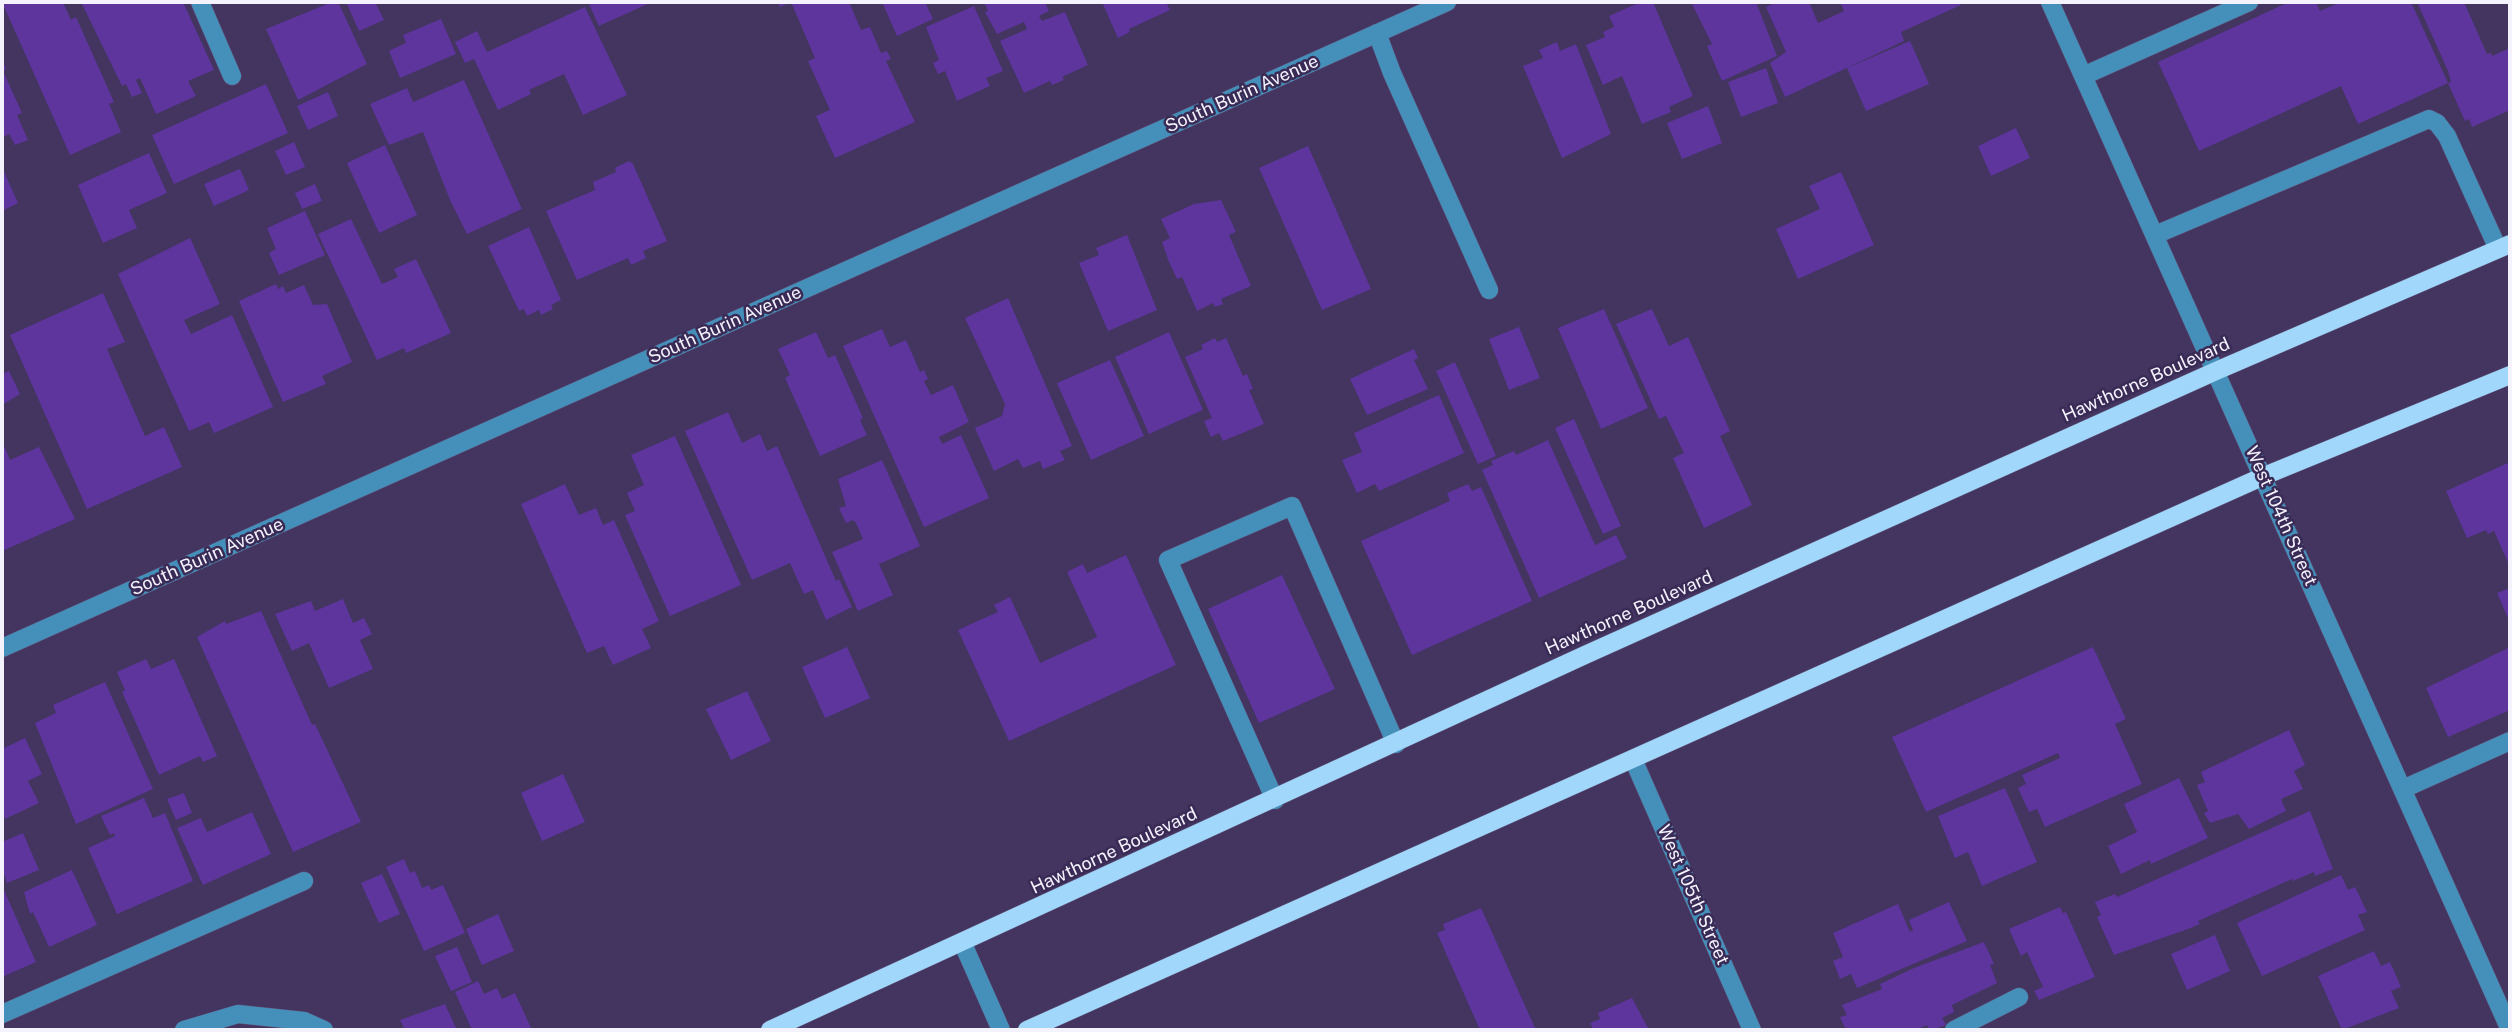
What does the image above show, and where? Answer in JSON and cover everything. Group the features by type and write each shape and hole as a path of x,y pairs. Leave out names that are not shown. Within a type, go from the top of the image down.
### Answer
{"main road":[{"name":"Hawthorne Boulevard","path":"769,1030 2216,372 2504,247"},
{"path":"1027,1030 2264,476 2510,374"}],"street":[{"path":"201,2 232,76"},
{"name":"South Burin Avenue","path":"2,649 1447,2"},
{"name":"West 104th Street","path":"2050,2 2510,1030"},
{"path":"2083,76 2249,2"},
{"path":"1377,33 1392,73 1489,290"},
{"path":"2155,235 2429,119 2437,123 2447,136 2504,247"},
{"path":"1275,800 1168,560 1292,506 1395,744"},
{"path":"2403,789 2510,741"},
{"name":"West 105th Street","path":"1633,759 1752,1030"},
{"path":"2,1014 304,881"},
{"path":"963,944 1001,1030"},
{"path":"1954,1030 2019,996"},
{"path":"184,1030 239,1014 304,1021 324,1030"}],"building":[{"path":"2,2 63,2 71,20 76,17 114,102 109,104 121,132 70,155"},
{"path":"81,2 183,2 214,70 188,81 196,96 156,114 140,78 136,80 142,93 132,97 126,84 122,86"},
{"path":"332,2 338,2 367,64 298,100 266,29"},
{"path":"346,2 375,2 384,20 359,31"},
{"path":"588,2 652,2 599,26"},
{"path":"778,2 791,2 780,7"},
{"path":"791,2 849,2 861,30 870,27 881,53 887,51 891,59 886,61 915,122 835,158 816,116 830,110 808,61 815,58"},
{"path":"882,2 925,2 933,19 897,36"},
{"path":"984,2 1045,2 1049,11 1039,16 1042,21 1065,12 1088,65 1062,77 1064,80 1052,85 1050,81 1024,93 1000,41 1027,29 1024,22 997,34 985,12 988,11"},
{"path":"1102,2 1166,2 1170,10 1129,29 1130,32 1118,38"},
{"path":"1641,2 1653,2 1693,96 1669,107 1671,112 1642,124 1622,76 1603,85 1586,45 1605,37 1603,32 1614,27 1609,16"},
{"path":"1691,2 1756,2 1777,56 1722,81 1707,46 1712,44"},
{"path":"1776,2 1809,2 1818,23 1844,11 1840,2 1960,2 1961,5 1901,32 1904,41 1785,97 1770,63 1786,52 1766,7"},
{"path":"2289,2 2316,2 2320,11 2341,2 2411,2 2448,83 2358,124 2341,86 2199,151 2158,62"},
{"path":"2417,2 2464,2 2487,54 2491,53 2492,56 2510,48 2510,110 2472,127 2469,119 2465,121 2448,83 2451,82 2448,71"},
{"path":"974,6 1003,71 986,78 990,86 957,101 945,71 938,74 933,63 939,60 926,27"},
{"path":"585,7 627,95 583,115 564,74 529,90 531,94 498,110 474,59 465,63 455,42 477,31 487,52"},
{"path":"441,19 456,54 400,78 389,51 406,43 403,35"},
{"path":"1910,41 1929,84 1866,111 1847,68"},
{"path":"1557,42 1560,51 1576,44 1611,134 1562,158 1523,66 1543,58 1539,50"},
{"path":"2,59 6,69 3,71 22,113 17,115 28,140 15,145 9,134 2,138"},
{"path":"1766,68 1778,103 1741,117 1728,82"},
{"path":"464,80 522,209 467,234 450,200 423,132 389,145 370,104 407,88 413,102"},
{"path":"266,84 288,133 174,184 152,135"},
{"path":"328,92 338,116 308,130 297,106"},
{"path":"1708,106 1722,143 1682,159 1667,123"},
{"path":"2016,128 2030,158 1991,176 1978,146"},
{"path":"294,142 305,167 286,175 275,151"},
{"path":"385,145 417,215 379,233 347,163"},
{"path":"1308,146 1371,289 1322,310 1259,168"},
{"path":"149,153 167,193 129,210 137,228 103,243 78,185"},
{"path":"629,161 633,164 667,241 643,251 646,258 631,265 628,258 577,280 546,211 595,190 593,182 616,172 615,168"},
{"path":"2,167 18,203 2,211"},
{"path":"240,169 249,190 214,206 204,184"},
{"path":"1841,172 1874,245 1798,279 1776,229 1820,209 1809,186"},
{"path":"315,184 322,201 302,209 295,193"},
{"path":"1221,200 1236,232 1229,235 1251,286 1221,299 1223,304 1215,307 1213,303 1197,311 1182,277 1177,279 1169,262 1162,242 1170,238 1161,219 1194,204"},
{"path":"305,211 325,255 279,275 269,253 276,249 267,228"},
{"path":"351,219 382,284 398,277 394,269 416,259 451,333 406,353 404,348 377,360 318,234"},
{"path":"529,227 561,300 551,305 553,309 541,315 539,310 527,316 524,309 519,311 488,246"},
{"path":"1127,235 1157,310 1108,331 1079,263 1099,255 1096,248"},
{"path":"190,238 220,304 184,320 191,334 232,315 273,407 214,433 209,422 189,431 118,274"},
{"path":"276,284 278,289 283,286 286,293 304,285 313,305 327,304 352,362 322,376 326,384 283,402 239,301"},
{"path":"103,293 125,342 107,349 145,436 164,427 182,467 87,509 10,335"},
{"path":"1008,298 1072,446 1060,451 1065,460 1043,469 1040,461 1023,468 1018,459 994,471 975,428 1002,416 1005,404 965,318"},
{"path":"1604,309 1648,408 1601,429 1558,328"},
{"path":"1652,309 1669,346 1688,337 1730,431 1720,436 1752,505 1704,528 1673,458 1684,453 1666,416 1659,419 1616,324"},
{"path":"1519,327 1540,378 1509,390 1489,339"},
{"path":"882,329 890,347 906,340 920,372 924,370 928,379 924,381 931,395 953,385 969,422 939,437 942,444 961,435 989,498 924,527 843,346"},
{"path":"816,332 828,358 835,355 863,418 860,420 867,435 820,456 785,378 790,375 778,349"},
{"path":"1169,332 1203,410 1149,434 1115,357"},
{"path":"1215,338 1217,342 1226,338 1243,376 1247,374 1253,389 1249,390 1264,424 1223,441 1219,433 1211,437 1204,421 1212,418 1185,357 1203,349 1201,345"},
{"path":"1414,349 1418,358 1414,360 1428,389 1367,415 1350,379"},
{"path":"1110,360 1144,436 1091,460 1057,383"},
{"path":"1455,362 1496,456 1478,464 1436,371"},
{"path":"9,371 20,394 2,405 2,374"},
{"path":"1439,395 1464,453 1379,491 1375,484 1357,493 1342,460 1362,452 1354,433"},
{"path":"728,412 742,443 760,434 767,451 777,446 836,581 839,579 852,607 826,620 813,590 804,594 790,563 752,580 685,431"},
{"path":"1574,419 1621,526 1603,534 1555,428"},
{"path":"675,436 741,585 670,616 625,515 635,511 627,493 644,485 631,455"},
{"path":"1548,440 1595,545 1616,535 1627,558 1539,598 1482,470 1493,465 1491,461 1514,451 1516,455"},
{"path":"2,441 10,460 39,447 75,519 2,551"},
{"path":"882,460 920,546 879,564 893,595 858,611 832,552 863,539 856,523 853,520 846,523 839,508 846,506 838,479"},
{"path":"2510,462 2510,567 2494,531 2488,534 2486,530 2467,538 2446,491"},
{"path":"565,484 579,515 596,508 603,525 614,520 659,621 642,629 651,648 613,665 604,646 587,653 521,504"},
{"path":"1468,484 1472,491 1481,487 1532,601 1412,655 1361,541 1450,501 1447,493"},
{"path":"1126,555 1176,665 1009,741 958,630 998,612 994,605 1010,597 1040,663 1097,637 1067,572 1083,564 1087,573"},
{"path":"1282,575 1335,689 1259,723 1208,609"},
{"path":"2510,588 2510,623 2497,593"},
{"path":"343,599 353,623 364,618 372,634 360,640 373,669 329,688 309,643 292,651 275,614 311,601 315,611"},
{"path":"261,611 312,725 315,724 361,822 293,852 197,637 225,621 226,624"},
{"path":"847,647 870,698 825,718 802,667"},
{"path":"2093,647 2126,719 2115,724 2142,784 2045,827 2037,809 2029,812 2018,788 2026,784 2022,775 2060,758 2058,753 1926,812 1892,737"},
{"path":"2510,647 2510,710 2448,737 2426,688"},
{"path":"146,659 151,669 174,659 217,756 203,762 200,756 159,775 122,692 125,690 117,672"},
{"path":"105,682 153,789 76,824 35,723 56,713 53,705"},
{"path":"747,691 771,741 731,760 706,709"},
{"path":"2289,730 2305,765 2294,771 2303,789 2281,799 2286,811 2249,829 2238,814 2210,823 2204,813 2208,811 2197,785 2205,782 2201,772"},
{"path":"25,738 42,774 28,781 39,803 5,819 2,812 2,749"},
{"path":"563,774 585,822 542,841 521,793"},
{"path":"2179,778 2208,838 2151,864 2150,860 2121,874 2108,846 2137,832 2124,804"},
{"path":"2005,788 2037,862 1982,886 1968,852 1955,858 1938,816"},
{"path":"184,793 192,813 176,820 167,799"},
{"path":"144,798 153,818 165,813 193,881 117,914 88,848 115,836 114,833 110,835 101,816"},
{"path":"2310,811 2333,869 2315,876 2314,872 2293,881 2292,879 2198,921 2200,924 2114,955 2097,917 2101,915 2095,902 2115,894 2117,897"},
{"path":"252,812 271,854 203,885 177,828 201,818 207,832"},
{"path":"23,833 39,870 7,883 2,869 2,842"},
{"path":"404,859 410,873 415,871 422,888 429,885 431,890 443,885 465,933 424,951 386,867"},
{"path":"72,870 97,925 49,947 33,912 30,914 24,892"},
{"path":"382,874 400,914 379,923 361,883"},
{"path":"2341,875 2348,890 2355,887 2367,912 2358,915 2365,930 2262,976 2237,923"},
{"path":"2,886 36,962 2,977"},
{"path":"1949,902 1967,941 1857,988 1851,974 1840,979 1833,961 1843,957 1833,933 1898,904 1910,932 1913,930 1909,920"},
{"path":"2060,907 2063,913 2066,912 2095,977 2039,1000 2034,991 2043,987 2027,952 2021,956 2009,929"},
{"path":"1481,908 1536,1030 1480,1030 1437,933 1445,930 1443,924"},
{"path":"498,914 514,951 482,965 466,929"},
{"path":"2215,935 2230,971 2187,990 2171,954"},
{"path":"1984,942 1994,964 1990,965 1997,983 1952,1005 1954,1012 1942,1018 1946,1025 1933,1030 1929,1030 1927,1025 1915,1030 1846,1030 1840,1017 1847,1015 1842,1005 1882,989 1880,984 1914,968"},
{"path":"457,947 472,982 451,991 435,956"},
{"path":"2374,951 2381,966 2390,962 2401,987 2391,991 2399,1008 2342,1030 2318,976"},
{"path":"478,981 484,994 497,988 502,999 515,993 532,1030 472,1030 455,992"},
{"path":"1632,998 1649,1030 1594,1030 1590,1023 1600,1019 1598,1013"},
{"path":"445,1004 457,1030 405,1030 400,1020"}]}
